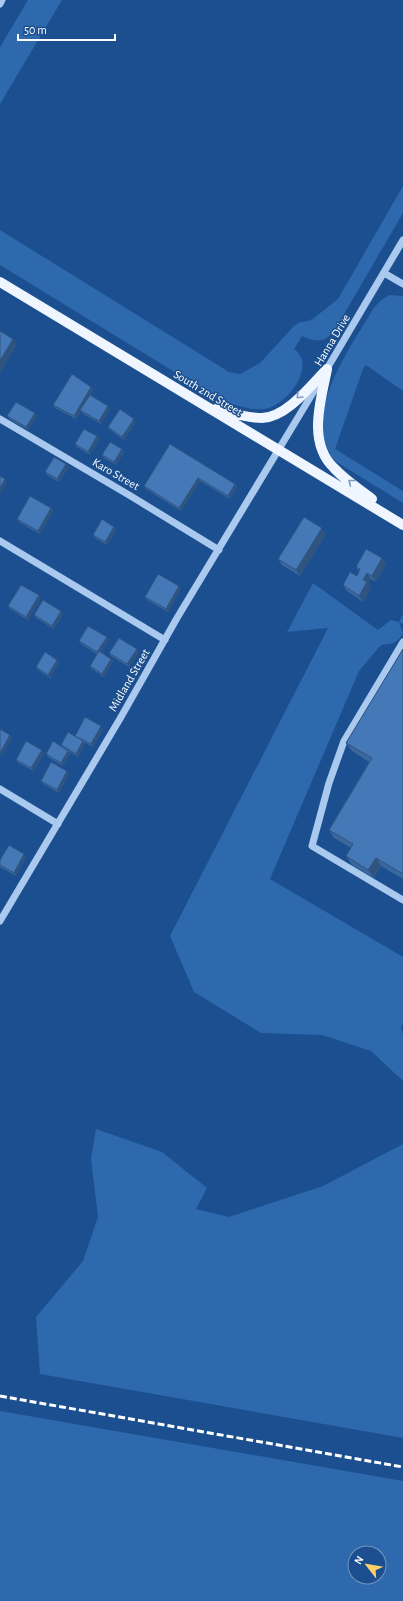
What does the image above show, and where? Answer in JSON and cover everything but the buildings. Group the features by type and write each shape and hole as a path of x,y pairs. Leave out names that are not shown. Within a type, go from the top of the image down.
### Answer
{"main road":[{"name":"South 2nd Street","path":"0,282 403,525"},
{"path":"207,407 247,417 263,418 276,414 288,407 327,369"},
{"path":"327,369 318,420 321,446 326,458 333,468 403,525"}],"street":[{"path":"0,4 2,0"},
{"name":"Hanna Drive","path":"279,451 403,240"},
{"path":"384,273 403,284"},
{"name":"Karo Street","path":"0,419 219,550"},
{"name":"Midland Street","path":"0,921 165,640 279,451"},
{"path":"0,541 165,640"},
{"path":"403,642 344,741 329,783 312,846 403,900"},
{"path":"0,789 58,824"}],"shaded area":[{"path":"28,0 62,0 0,104 0,47"},
{"path":"403,186 403,213 336,328 329,337 321,340 312,340 302,336 294,349 301,356 303,365 301,375 290,393 282,401 265,409 247,408 217,398 0,265 0,230 229,372 240,374 260,363 294,326 300,322 308,321 314,318 338,299"},
{"path":"390,295 403,296 403,391 366,365 363,369 335,449 403,491 403,503 335,461 325,443 323,424 325,404 341,363 373,309 381,300"},
{"path":"313,583 378,630 391,620 399,622 403,633 399,639 394,642 381,645 359,671 270,879 403,957 403,1024 401,1027 403,1035 403,1081 371,1051 322,1035 261,1033 194,992 170,936 328,628 287,632"},
{"path":"403,614 403,624 399,622"},
{"path":"96,1129 162,1152 207,1188 196,1209 229,1217 323,1186 403,1144 403,1438 40,1374 36,1317 83,1261 98,1217 91,1159"},
{"path":"0,1411 403,1481 403,1601 0,1601"}],"railway":[{"path":"0,1396 403,1467"}]}
